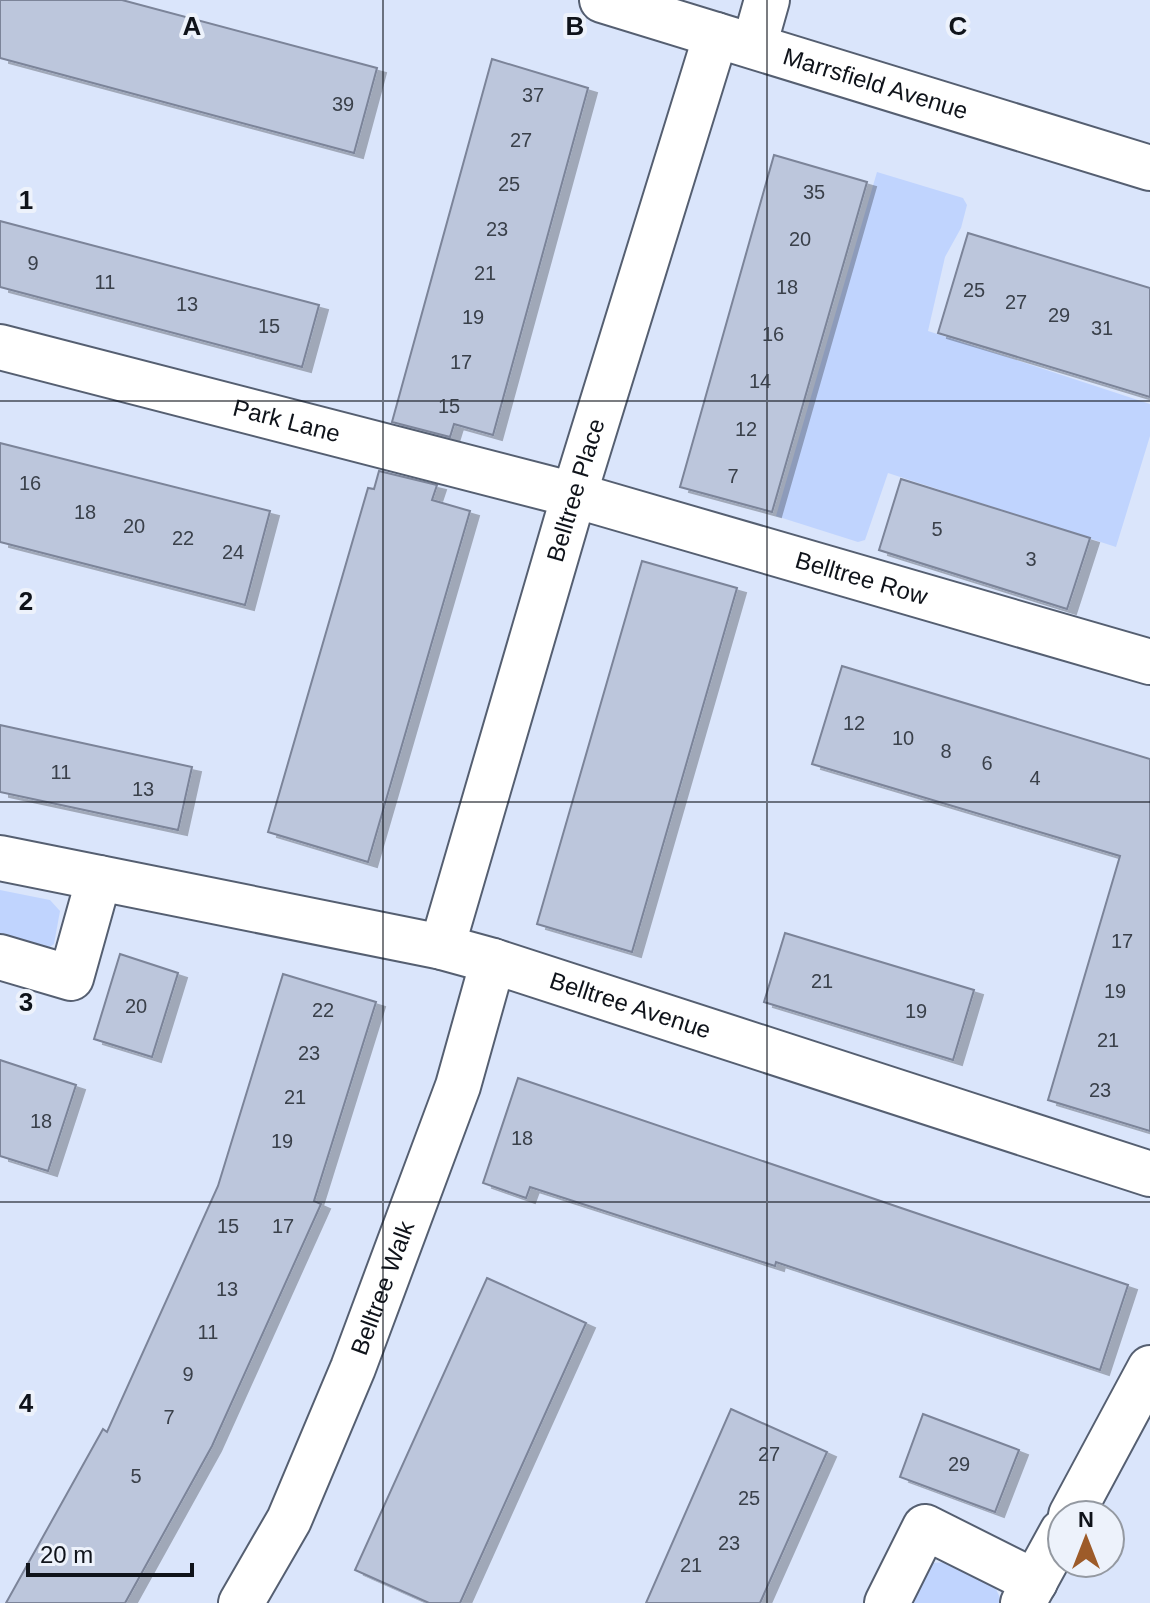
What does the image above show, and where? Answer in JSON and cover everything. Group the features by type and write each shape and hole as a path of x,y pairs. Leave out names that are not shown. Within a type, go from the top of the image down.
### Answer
{"street":[{"name":"Marrsfield Avenue","path":"602,0 1150,168"},
{"name":"Belltree Place","path":"442,947 574,495 735,40 767,0"},
{"name":"Park Lane","path":"0,347 574,495"},
{"name":"Belltree Row","path":"574,495 1150,662"},
{"name":"Belltree Avenue","path":"0,858 442,947 493,961 1150,1174"},
{"path":"0,957 71,978 99,878"},
{"name":"Belltree Walk","path":"241,1603 289,1520 353,1368 458,1086 493,961"},
{"path":"1080,1499 1150,1368"},
{"path":"887,1603 925,1527 1029,1592 1046,1561"}],"shaded area":[{"path":"877,172 963,198 967,205 961,228 945,257 928,331 1150,404 1150,436 1116,547 888,473 865,540 858,542 776,516"},
{"path":"0,890 50,900 60,911 54,944 45,950 0,937"},
{"path":"950,1562 989,1581 999,1594 1001,1603 903,1603 930,1563"}],"building":[{"path":"0,0 122,0 377,68 354,153 0,58"},
{"path":"492,59 588,88 493,435 454,424 450,437 392,422"},
{"path":"774,155 867,182 772,512 680,487"},
{"path":"0,221 319,305 302,367 0,287"},
{"path":"968,233 1150,288 1150,397 938,333"},
{"path":"0,443 270,511 245,605 0,542"},
{"path":"379,471 437,485 432,500 470,511 368,862 268,832 368,488 374,489"},
{"path":"901,479 1090,538 1067,609 879,550"},
{"path":"642,561 737,588 632,952 537,924"},
{"path":"842,666 1150,759 1150,1131 1048,1100 1120,856 812,764"},
{"path":"0,725 192,767 178,830 0,792"},
{"path":"785,933 974,990 953,1060 764,1002"},
{"path":"120,954 178,973 152,1057 94,1039"},
{"path":"283,974 376,1002 314,1201 321,1204 212,1446 125,1603 6,1603 103,1429 107,1432 218,1186"},
{"path":"0,1060 76,1085 48,1171 0,1156"},
{"path":"518,1078 1128,1285 1100,1370 776,1262 775,1266 530,1187 526,1198 483,1183"},
{"path":"487,1278 586,1323 460,1603 429,1603 355,1570"},
{"path":"731,1409 827,1452 760,1603 646,1603"},
{"path":"923,1414 1019,1450 995,1512 900,1477"}]}
